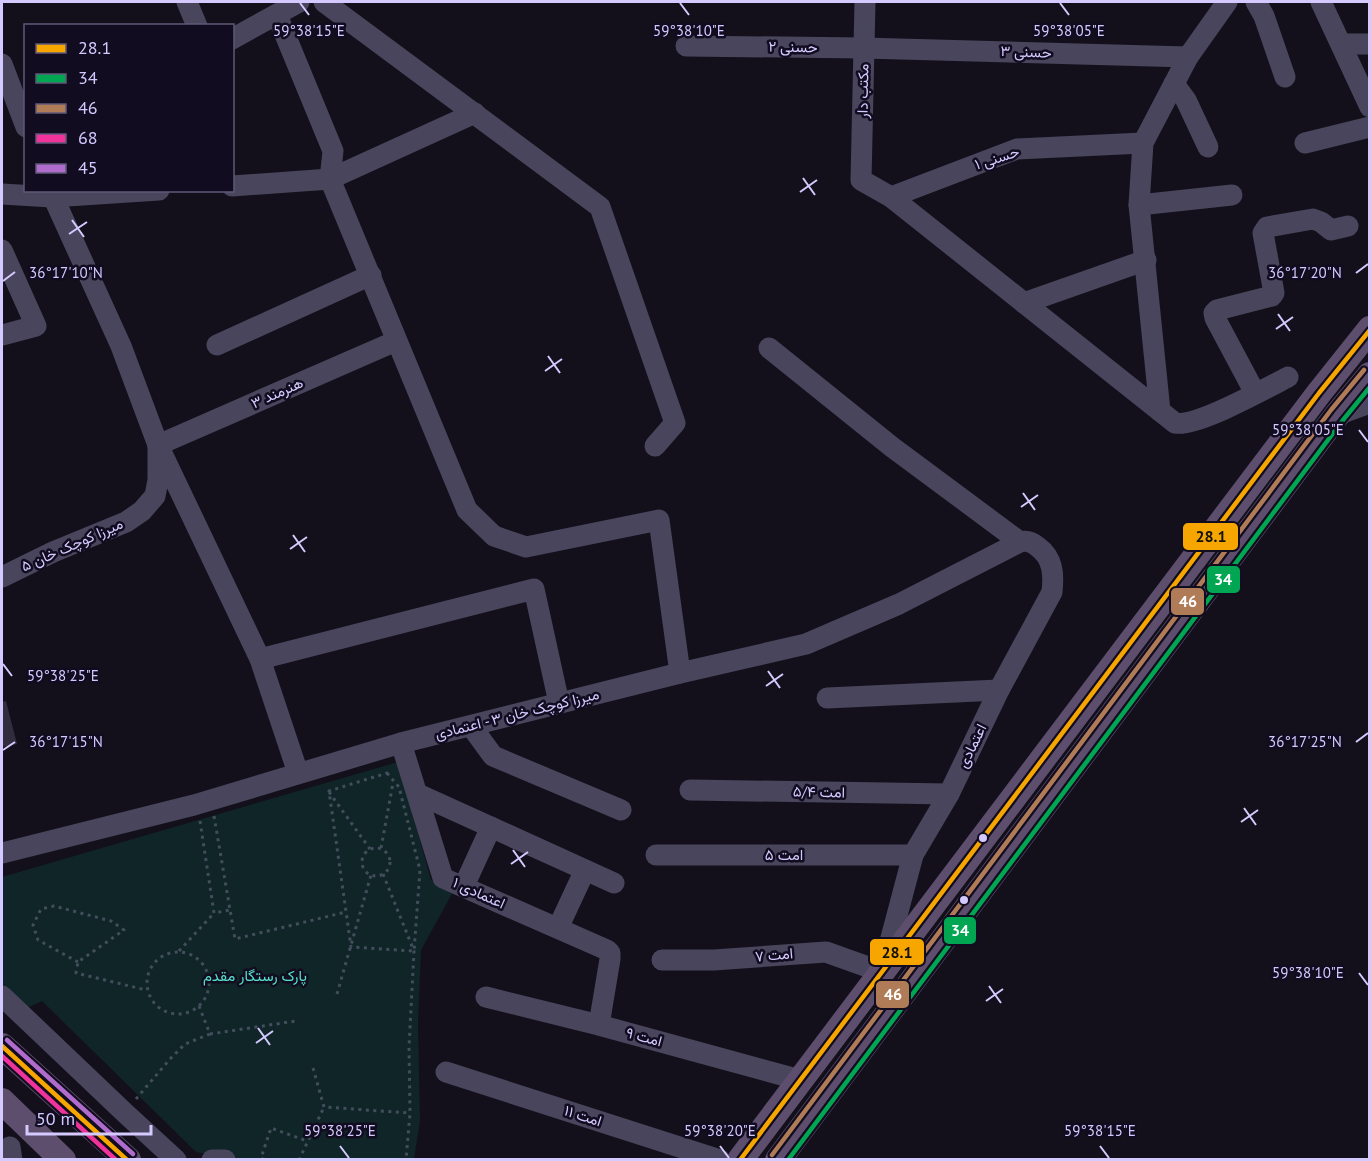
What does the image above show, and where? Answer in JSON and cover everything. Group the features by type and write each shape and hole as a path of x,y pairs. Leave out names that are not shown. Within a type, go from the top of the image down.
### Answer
{"main road":[{"path":"740,1160 1304,411 1370,329"},
{"path":"778,1160 1337,415 1370,375"},
{"path":"2,1046 128,1160"},
{"path":"2,1101 63,1160"}],"street":[{"path":"188,2 196,24"},
{"path":"234,38 299,2"},
{"path":"324,2 600,207 675,423 655,446"},
{"name":"مکتب دار","path":"866,2 861,180 891,196"},
{"path":"1160,411 1139,205 1143,143 1188,57 1227,2"},
{"path":"1256,2 1285,77"},
{"path":"1321,2 1370,106"},
{"path":"277,15 333,151 330,179 467,510 494,536 526,547 659,520 680,673"},
{"path":"1341,44 1370,44"},
{"name":"حسنی ۲","path":"686,46 864,48"},
{"name":"حسنی ۳","path":"864,48 1188,57"},
{"path":"2,64 24,122"},
{"path":"1174,84 1186,100 1208,147"},
{"path":"234,186 330,179 475,113"},
{"path":"1305,143 1370,126"},
{"name":"حسنی ۱","path":"891,196 1017,149 1143,143"},
{"path":"2,194 105,192"},
{"path":"51,194 121,346 158,445 261,659 298,773"},
{"path":"1139,205 1232,195"},
{"path":"891,196 1175,423 1184,424 1228,408 1288,378"},
{"path":"1255,393 1214,313 1217,310 1272,296 1274,293 1263,232 1267,228 1312,219 1321,222 1331,230 1348,226"},
{"path":"2,250 36,326 2,335"},
{"path":"1024,303 1146,260"},
{"path":"217,345 371,275"},
{"name":"هنرمند ۳","path":"158,445 396,341"},
{"path":"769,348 892,447 1020,542"},
{"path":"1337,415 1370,403"},
{"name":"میرزا کوچک خان ۵","path":"2,577 53,552 126,522 142,511 155,496 158,480 158,445"},
{"name":"اعتمادی","path":"882,972 913,855 948,794 999,690 1052,592 1051,564 1047,554 1027,540 1020,542"},
{"name":"میرزا کوچک خان ۳ - اعتمادی","path":"2,853 201,802 401,743 806,644 899,604 1020,542"},
{"path":"261,659 534,590 560,703"},
{"path":"827,698 999,690"},
{"path":"471,726 493,756 621,810"},
{"name":"اعتمادی ۱","path":"401,743 443,878 610,953 599,1025"},
{"name":"امت ۵/۴","path":"690,790 948,794"},
{"path":"418,794 615,883"},
{"path":"464,886 491,827"},
{"name":"امت ۵","path":"656,855 913,855"},
{"path":"558,928 585,870"},
{"name":"امت ۷","path":"662,960 714,960 826,952 882,972"},
{"path":"2,996 176,1160"},
{"name":"امت ۹","path":"486,997 599,1025 800,1080"},
{"name":"امت ۱۱","path":"446,1072 720,1160"},
{"path":"212,1160 225,1160"}],"path":[{"path":"381,848 401,743"},
{"path":"329,791 387,773 399,787 420,870 409,1047 410,1113 406,1160"},
{"path":"329,791 370,849"},
{"path":"329,791 351,947"},
{"path":"201,802 213,816 235,939 346,912"},
{"path":"201,802 200,820 214,913"},
{"path":"381,848 389,855 390,866 383,874 371,875 363,868 363,857 370,849 381,848"},
{"path":"383,874 414,951"},
{"path":"337,994 371,875"},
{"path":"78,962 38,940 33,925 41,909 54,906 111,921 124,930 78,962 76,973 146,990"},
{"path":"179,951 200,960 209,975 210,987 207,996 199,1006 189,1012 171,1014 162,1011 153,1003 146,990 149,968 159,957 179,951 214,913 230,910"},
{"path":"351,947 414,951"},
{"path":"199,1006 210,1034"},
{"path":"124,1113 185,1044 210,1034 296,1021"},
{"path":"298,1160 324,1107 313,1068"},
{"path":"324,1107 410,1113"},
{"path":"264,1160 261,1158 271,1128 307,1141"}],"green space":[{"name":"پارک رستگار مقدم","path":"398,762 431,880 453,892 421,950 418,1024 420,1121 414,1159 237,1160 196,1152 42,1001 23,1010 2,991 2,877"}],"building":[{"path":"6,701 17,744 2,747 2,702"}],"transit line":[{"name":"28.1","path":"740,1160 1319,393 1370,330"},
{"name":"46","path":"772,1155 1331,410 1364,370"},
{"name":"34","path":"788,1160 1370,387"},
{"name":"45","path":"7,1040 133,1154"},
{"name":"28.1","path":"2,1046 127,1160"},
{"name":"68","path":"2,1056 116,1160"}]}
